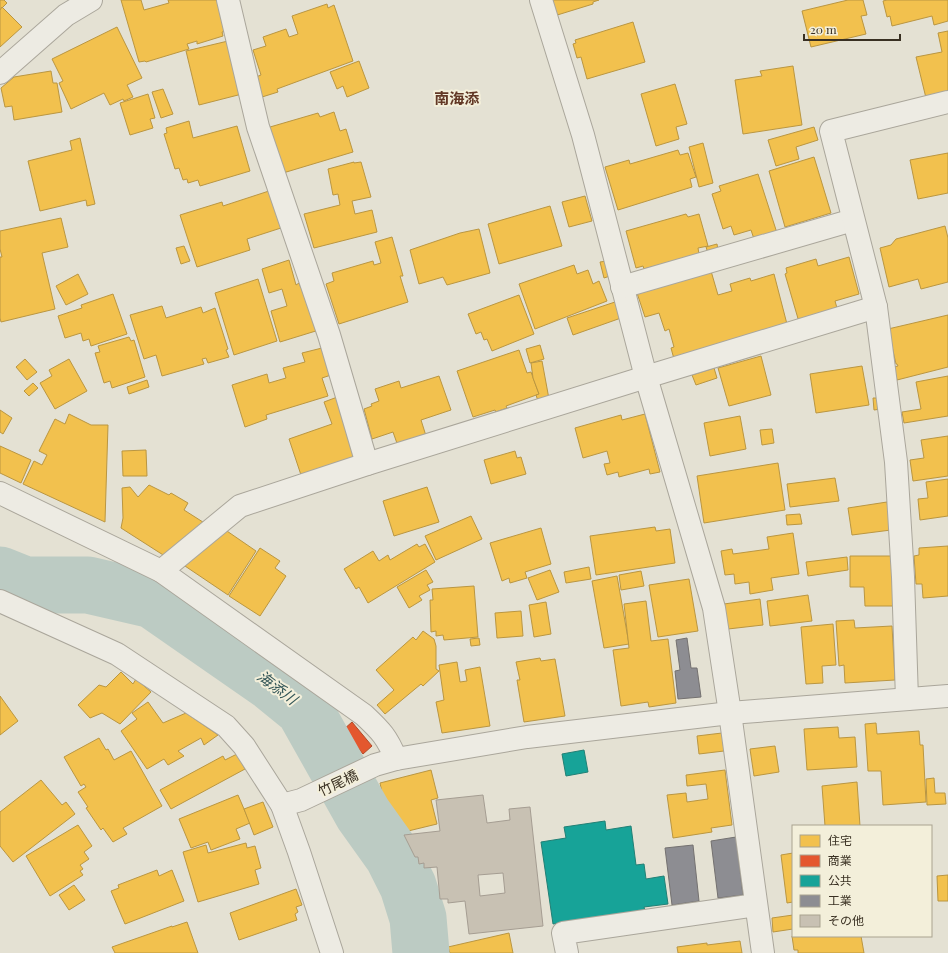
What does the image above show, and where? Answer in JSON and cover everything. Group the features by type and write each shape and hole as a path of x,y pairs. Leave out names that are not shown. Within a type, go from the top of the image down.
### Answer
{"street":[{"path":"0,74 66,16 90,0"},
{"path":"228,0 258,127 329,335 367,464"},
{"path":"541,0 583,135 646,377 714,608 763,953"},
{"path":"906,699 903,577 896,462 876,308 831,130 948,102"},
{"path":"622,287 853,220"},
{"path":"161,571 240,506 367,464 646,377 876,308"},
{"path":"0,493 161,571 364,715 389,741 396,759"},
{"path":"0,601 117,654 226,726 291,802 299,852 332,953"},
{"name":"竹尾橋","path":"291,802 375,765 396,759 527,737 730,713 948,696"},
{"path":"567,953 562,933 756,905"}],"building: 住宅":[{"path":"0,0 4,0 7,3 0,10"},
{"path":"121,0 141,0 144,10 169,3 168,0 218,0 227,31 222,32 223,36 197,44 197,41 187,44 189,49 146,62 139,62"},
{"path":"550,0 599,0 593,2 593,4 554,16"},
{"path":"848,0 863,0 867,15 861,16 866,34 811,47 802,11"},
{"path":"948,0 948,21 934,25 932,16 892,26 890,16 887,17 883,1"},
{"path":"327,4 328,8 334,5 353,61 277,89 278,92 262,97 256,77 261,75 253,50 266,46 263,37 286,29 289,37 298,34 292,16"},
{"path":"2,7 22,27 0,47 0,10"},
{"path":"633,22 645,62 587,79 581,57 577,58 573,44 576,43 575,40"},
{"path":"117,27 142,78 127,85 133,97 124,101 123,99 110,105 104,93 71,109 59,83 63,81 52,59"},
{"path":"948,31 948,93 926,98 916,57 942,52 938,33"},
{"path":"228,41 242,94 199,105 186,51"},
{"path":"359,61 369,88 347,97 343,86 337,89 330,72"},
{"path":"793,66 802,125 743,134 735,80 762,76 760,71"},
{"path":"51,71 53,83 57,83 62,112 14,120 12,106 5,107 1,88 14,77"},
{"path":"675,84 687,124 676,127 679,139 656,146 641,94"},
{"path":"163,89 173,114 161,118 152,92"},
{"path":"148,94 155,118 150,119 153,128 130,135 120,103"},
{"path":"334,112 340,131 346,129 353,152 283,173 270,127 318,113 320,117"},
{"path":"189,121 193,138 237,126 250,171 200,186 198,180 188,183 187,179 183,180 179,168 175,169 164,134 167,133 166,128"},
{"path":"814,127 818,140 796,147 799,159 776,166 768,140"},
{"path":"80,138 95,204 87,206 86,200 40,211 28,161 72,150 70,141"},
{"path":"703,143 713,183 699,187 689,147"},
{"path":"678,150 680,155 688,153 696,177 690,179 692,187 618,210 605,167 629,160 630,164"},
{"path":"948,153 948,193 918,199 910,160"},
{"path":"814,157 831,213 785,227 769,171"},
{"path":"354,162 361,162 371,197 352,201 355,214 372,210 377,232 314,248 304,214 340,205 338,194 333,195 328,169"},
{"path":"758,174 777,233 754,239 751,230 734,235 731,226 723,229 712,194 721,191 719,186"},
{"path":"272,190 284,227 247,239 250,250 197,267 180,215 222,202 223,206"},
{"path":"585,196 592,221 569,227 562,202"},
{"path":"550,206 562,246 499,264 488,224"},
{"path":"686,214 688,217 699,214 708,246 698,248 699,254 644,269 643,266 636,268 626,231"},
{"path":"61,218 68,247 42,253 55,309 1,322 0,257 2,257 0,249 0,231"},
{"path":"945,226 948,238 948,282 921,289 918,279 889,287 880,248 891,245 896,239"},
{"path":"479,229 490,273 447,285 443,277 419,284 410,250 460,233"},
{"path":"392,237 403,276 400,276 408,302 339,324 326,284 334,281 332,273 373,261 374,265 381,263 375,242"},
{"path":"717,244 718,250 708,253 706,247"},
{"path":"184,246 190,261 181,264 176,248"},
{"path":"849,257 859,294 835,301 837,308 799,322 785,274 787,273 786,268 816,259 818,266"},
{"path":"289,260 296,285 299,283 301,288 307,286 319,330 280,342 271,311 287,306 282,289 269,293 262,269"},
{"path":"607,261 610,276 604,278 600,262"},
{"path":"574,265 577,274 588,270 593,284 599,281 607,301 535,329 519,284"},
{"path":"711,271 718,295 732,291 730,284 750,278 751,281 774,274 788,328 674,359 671,348 674,347 669,329 665,331 659,313 645,317 637,293"},
{"path":"78,274 88,294 66,305 56,286"},
{"path":"258,279 277,341 234,355 215,293"},
{"path":"113,294 127,334 91,346 89,339 83,341 81,333 65,338 58,316 82,308 81,305"},
{"path":"519,295 534,334 492,351 487,339 484,340 481,332 476,334 468,314"},
{"path":"615,302 621,318 573,335 567,318"},
{"path":"162,306 166,318 201,307 203,313 215,308 228,349 226,350 229,357 208,363 206,358 202,359 204,364 162,376 156,355 144,359 130,315"},
{"path":"948,315 948,367 897,380 894,367 898,366 896,364 888,329"},
{"path":"129,337 131,341 134,340 145,377 112,388 110,381 104,383 95,353 100,352 98,346"},
{"path":"540,345 544,359 530,363 526,349"},
{"path":"326,347 334,374 322,378 328,396 266,415 267,419 245,427 232,385 267,374 269,383 286,378 283,368 305,362 302,353"},
{"path":"519,350 527,373 531,372 539,394 506,406 507,408 496,412 495,410 473,417 457,371"},
{"path":"761,356 771,395 729,406 718,368"},
{"path":"25,359 37,372 27,380 16,367"},
{"path":"69,359 87,391 55,409 40,383 52,376 49,370"},
{"path":"542,361 549,399 538,401 536,395 539,394 533,378 531,363"},
{"path":"862,366 869,405 816,413 810,374"},
{"path":"714,368 717,378 696,385 692,375"},
{"path":"439,376 451,410 421,420 427,439 399,449 393,432 372,439 364,409 379,401 375,389 399,381 401,388"},
{"path":"948,376 948,416 904,423 902,412 921,409 916,382"},
{"path":"147,380 149,387 129,394 127,387"},
{"path":"33,383 38,388 29,396 24,391"},
{"path":"340,396 360,461 302,478 289,439 332,424 324,402"},
{"path":"873,398 880,398 881,409 874,410"},
{"path":"0,410 12,418 3,434 0,432"},
{"path":"69,414 91,425 108,425 105,522 23,484 34,461 42,465 47,455 39,451 55,419 65,424"},
{"path":"645,414 660,472 650,474 649,469 619,477 618,472 607,475 604,464 610,463 607,451 583,458 575,428 621,415 622,420"},
{"path":"740,416 746,449 710,456 704,423"},
{"path":"772,429 774,443 762,445 760,430"},
{"path":"948,436 948,476 913,481 910,460 924,458 921,440"},
{"path":"0,446 31,460 21,483 0,473"},
{"path":"146,450 147,476 123,476 122,451"},
{"path":"515,451 517,458 521,457 526,474 491,484 484,460"},
{"path":"778,463 785,510 704,523 697,476"},
{"path":"835,478 839,501 790,507 787,484"},
{"path":"948,479 948,516 920,520 918,499 928,498 926,482"},
{"path":"149,485 169,495 171,493 188,503 184,510 206,524 171,560 121,528 123,518 122,488 130,487 138,497"},
{"path":"427,487 439,522 394,536 383,501"},
{"path":"887,502 891,530 852,535 848,508"},
{"path":"800,514 802,524 787,525 786,515"},
{"path":"471,516 482,539 436,560 425,536"},
{"path":"655,527 656,531 670,529 675,563 596,575 590,536"},
{"path":"541,528 551,564 525,572 527,578 510,583 509,578 502,581 490,543"},
{"path":"224,529 256,551 228,595 182,564"},
{"path":"793,533 799,574 771,578 773,590 750,594 749,582 735,584 734,574 725,575 721,551 732,549 733,554 769,549 767,537"},
{"path":"417,544 419,547 425,544 435,562 368,603 359,587 356,589 344,569 373,551 379,561 388,555 390,560"},
{"path":"948,546 948,596 923,598 922,584 916,584 914,556 919,555 919,548"},
{"path":"260,548 280,561 275,568 286,576 260,616 229,596"},
{"path":"850,556 893,556 893,606 865,606 864,587 850,587"},
{"path":"847,557 848,570 808,576 806,562"},
{"path":"589,567 591,579 566,583 564,572"},
{"path":"426,570 433,582 427,585 430,590 419,596 422,600 409,608 397,587"},
{"path":"550,570 559,592 537,600 528,578"},
{"path":"641,571 644,586 621,590 619,575"},
{"path":"617,576 629,644 604,648 592,581"},
{"path":"689,579 698,631 658,637 649,585"},
{"path":"474,586 478,637 444,640 443,635 436,636 436,631 431,632 430,600 433,600 432,589"},
{"path":"808,595 812,621 770,626 767,601"},
{"path":"760,599 763,625 728,629 724,604"},
{"path":"646,601 651,641 668,639 676,703 649,707 648,702 621,706 613,650 629,648 624,604"},
{"path":"546,602 551,634 534,637 529,605"},
{"path":"521,611 523,636 497,638 495,613"},
{"path":"854,620 855,628 892,626 895,680 845,683 844,665 839,666 836,621"},
{"path":"833,624 836,665 822,666 823,683 806,684 801,627"},
{"path":"423,631 434,639 436,646 436,669 439,671 423,686 421,684 385,714 377,705 394,690 376,670 413,637 416,640"},
{"path":"479,638 480,645 471,646 470,639"},
{"path":"540,658 541,661 555,659 565,716 524,722 517,680 520,680 516,662"},
{"path":"457,662 460,682 467,681 465,670 480,667 490,726 442,733 436,702 444,700 439,665"},
{"path":"121,672 133,684 136,679 151,692 120,724 102,713 90,718 78,705 99,685 106,687"},
{"path":"0,696 18,721 0,735"},
{"path":"148,702 163,723 186,713 218,735 204,745 201,738 178,751 184,756 168,765 164,759 147,769 121,731 137,719 132,713"},
{"path":"876,723 877,734 919,731 920,745 923,745 926,802 883,805 881,771 868,771 865,724"},
{"path":"838,727 839,738 855,737 857,767 807,770 804,729"},
{"path":"722,733 724,751 699,754 697,736"},
{"path":"99,738 106,750 108,749 114,760 131,751 162,806 123,828 127,834 113,842 103,828 101,830 86,808 88,807 78,792 86,787 84,784 81,786 64,757"},
{"path":"775,746 779,772 754,776 750,749"},
{"path":"237,754 245,769 171,809 160,790 223,756 225,760"},
{"path":"431,770 438,798 431,800 437,824 404,832 385,806 380,783"},
{"path":"725,770 732,825 711,828 712,832 673,838 667,795 686,793 687,802 708,799 706,784 687,786 686,775"},
{"path":"934,778 935,793 945,793 946,804 927,805 926,779"},
{"path":"41,780 62,805 66,802 75,814 13,862 0,846 0,812"},
{"path":"857,782 860,825 825,825 822,786"},
{"path":"238,795 250,823 236,829 240,839 211,850 208,842 191,848 179,819"},
{"path":"263,802 273,827 254,835 244,809"},
{"path":"78,825 92,846 84,852 89,859 80,865 83,869 80,871 83,875 50,896 26,856"},
{"path":"246,843 247,848 255,846 261,868 255,870 259,884 198,902 183,852 206,845 208,853"},
{"path":"792,853 792,902 787,903 781,855"},
{"path":"157,870 159,876 172,870 184,901 125,924 111,891 119,888 118,885"},
{"path":"948,875 948,901 938,901 937,876"},
{"path":"74,885 85,900 69,910 59,895"},
{"path":"296,889 302,905 296,907 298,912 295,914 297,920 239,940 230,913"},
{"path":"792,915 792,929 773,932 772,918"},
{"path":"187,922 198,953 115,953 112,947 172,926"},
{"path":"509,933 513,953 450,953 448,947"},
{"path":"792,937 861,937 864,953 798,953 798,950 794,950"},
{"path":"740,941 742,953 678,953 677,947 707,943 707,945"}],"building: 商業":[{"path":"352,722 372,746 363,754 343,730"}],"building: 公共":[{"path":"584,750 588,772 566,776 562,754"},
{"path":"605,821 606,830 631,826 636,865 644,864 646,879 664,876 668,904 644,907 645,911 553,924 541,842 566,838 564,827"}],"building: 工業":[{"path":"687,638 691,668 697,668 701,697 678,699 675,671 680,670 676,640"},
{"path":"736,837 743,895 718,898 711,841"},
{"path":"693,845 699,901 672,905 665,848"}],"building: その他":[{"path":"483,795 487,823 510,820 509,809 530,807 543,926 469,934 465,901 448,903 448,899 440,899 437,867 424,868 424,863 419,864 418,857 415,857 404,835 440,831 436,800","holes":["503,873 505,893 480,896 478,875"]}],"waterway":[{"name":"海添川","path":"0,575 25,585 88,585 153,600 271,682 304,709 363,814 393,856 408,886 418,918 421,953"}],"district":[{"name":"南海添","path":"457,99"}]}
